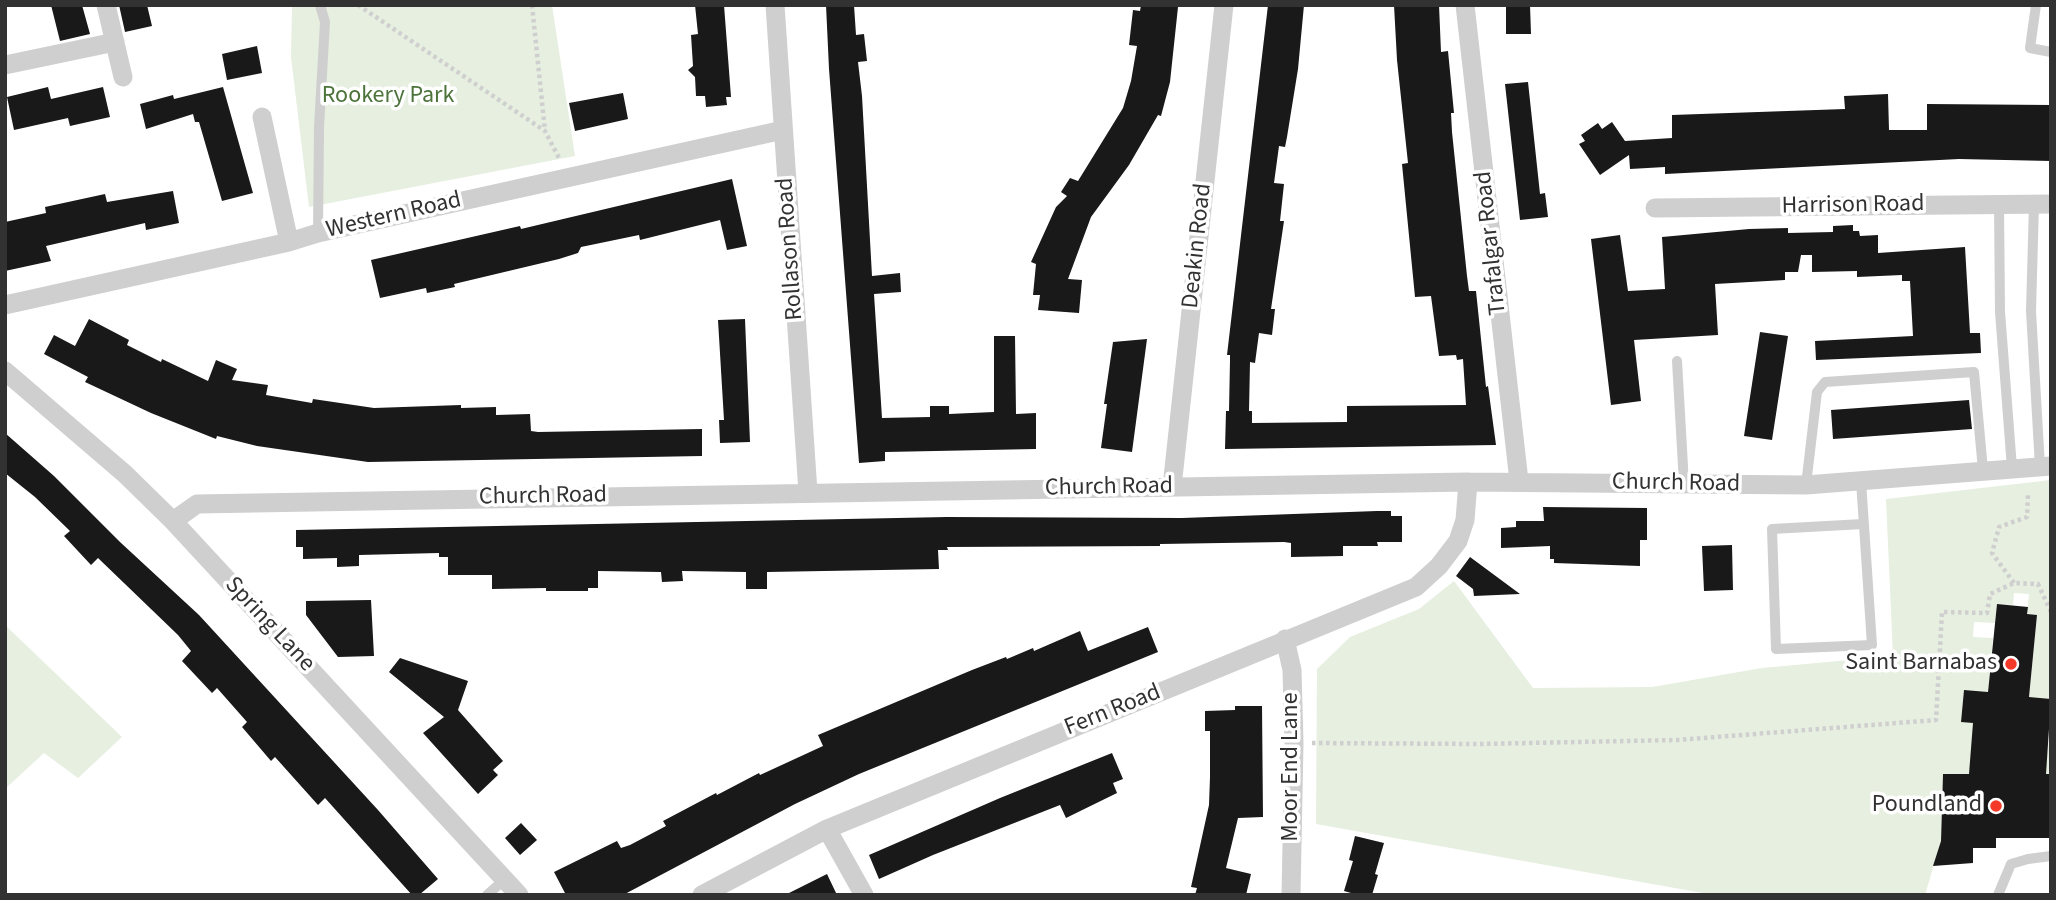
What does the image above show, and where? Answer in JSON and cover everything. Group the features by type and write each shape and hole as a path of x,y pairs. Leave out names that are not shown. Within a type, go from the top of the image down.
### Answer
{"street":[{"path":"106,5 123,77"},
{"name":"Rollason Road","path":"775,5 808,492"},
{"name":"Deakin Road","path":"1172,487 1224,5"},
{"name":"Trafalgar Road","path":"1465,5 1519,481"},
{"path":"5,65 115,42"},
{"path":"262,117 289,242"},
{"name":"Western Road","path":"5,305 568,176 783,130"},
{"name":"Harrison Road","path":"1655,208 2042,204"},
{"name":"Spring Lane","path":"5,371 125,474 173,521 519,895"},
{"name":"Church Road","path":"173,521 197,504 1519,481 1805,485 2045,466"},
{"name":"Fern Road","path":"702,895 827,829 1416,587 1439,566 1458,541 1465,520 1468,482"},
{"name":"Moor End Lane","path":"1285,639 1292,670 1294,743 1291,895"},
{"path":"827,829 864,895"}],"lane":[{"path":"318,233 318,127 325,22 320,5"},
{"path":"2036,5 2030,48 2051,52"},
{"path":"1999,204 2000,312 2012,468"},
{"path":"2042,204 2031,311 2045,466"},
{"path":"1677,361 1684,484"},
{"path":"1805,485 1817,392 1825,382 1974,372 1983,470"},
{"path":"1861,481 1864,524 1872,645 1776,649 1772,529 1864,524"},
{"path":"1998,895 2011,864 2051,856"},
{"path":"487,895 504,880"}],"path":[{"path":"358,5 545,131"},
{"path":"531,5 545,131 568,176"},
{"path":"2014,583 1992,553 1999,527 2027,517 2028,495"},
{"path":"1294,743 1479,744 1677,740 1937,720 1942,612 1987,613 1990,594 2014,583 2038,584 2051,612"}],"green space":[{"name":"Rookery Park","path":"292,5 552,5 575,156 309,207 291,57"},
{"path":"2051,480 2051,699 2029,697 2037,616 2027,614 2029,594 2014,593 2013,605 1997,604 1995,623 1974,622 1973,637 1993,638 1988,692 1964,690 1961,721 1973,723 2018,753 2047,756 2051,722 2051,774 1943,774 1941,841 1925,895 1714,895 1316,824 1317,669 1350,637 1419,609 1454,581 1533,688 1652,687 1762,668 1893,656 1886,499"},
{"path":"5,625 122,737 78,778 44,753 5,789"}],"building":[{"path":"51,5 82,5 90,34 60,41"},
{"path":"119,5 147,5 152,26 125,32"},
{"path":"695,5 724,5 731,97 726,97 727,105 706,107 705,96 696,96 695,77 688,70 693,66 691,35 698,34"},
{"path":"826,5 854,5 856,35 864,34 867,61 858,62 872,276 900,273 901,292 874,294 882,418 930,417 930,406 949,406 949,414 994,412 994,336 1015,336 1016,414 1036,413 1036,449 885,452 885,461 859,463"},
{"path":"1141,5 1178,7 1170,82 1161,116 1158,115 1129,165 1091,217 1068,279 1082,280 1079,313 1038,310 1040,295 1033,295 1036,264 1031,262 1056,207 1067,196 1061,192 1070,178 1078,181 1123,108 1137,46 1129,45 1133,10 1140,11"},
{"path":"1268,5 1304,5 1298,69 1287,137 1285,147 1279,146 1274,183 1284,184 1280,221 1284,221 1271,309 1275,309 1272,335 1259,333 1255,363 1250,362 1249,411 1252,411 1252,423 1347,422 1347,406 1466,405 1463,359 1457,360 1456,355 1439,356 1431,296 1415,297 1402,164 1408,163 1394,5 1439,5 1441,52 1448,51 1454,113 1451,113 1452,132 1467,276 1469,291 1476,291 1486,387 1488,386 1496,445 1225,449 1226,411 1229,411 1230,355 1227,355"},
{"path":"1506,5 1530,5 1531,34 1506,34"},
{"path":"257,46 262,73 227,80 222,54"},
{"path":"1528,82 1540,194 1545,193 1548,217 1520,220 1505,84"},
{"path":"48,87 51,99 103,87 110,117 70,126 68,118 14,130 7,97"},
{"path":"223,87 253,193 222,201 199,122 195,122 193,114 146,129 140,104 173,95 174,99"},
{"path":"623,93 628,119 575,131 569,103"},
{"path":"1888,94 1889,130 1927,130 1927,104 2051,105 2051,161 1959,159 1665,174 1665,167 1630,169 1629,155 1600,175 1579,144 1585,141 1581,135 1598,123 1602,129 1612,122 1625,141 1672,138 1672,115 1845,109 1844,96"},
{"path":"732,179 747,246 727,250 720,220 640,240 639,235 581,247 578,253 454,284 455,287 427,293 426,288 380,298 371,260 520,226 521,229"},
{"path":"173,191 179,223 146,230 145,223 46,246 51,261 5,271 5,222 46,213 45,207 105,194 107,202"},
{"path":"1853,225 1853,231 1859,231 1860,236 1878,235 1878,253 1965,247 1970,333 1980,333 1981,353 1816,360 1815,341 1913,336 1910,281 1902,281 1902,275 1857,277 1857,271 1812,272 1812,255 1801,255 1798,272 1785,272 1785,280 1715,284 1718,335 1634,340 1641,401 1611,405 1591,239 1620,235 1628,291 1665,289 1662,237 1749,229 1788,228 1788,233 1833,232 1833,226"},
{"path":"89,319 129,340 127,345 208,381 216,360 237,369 232,380 268,385 266,395 312,403 313,399 374,408 461,405 461,408 496,407 496,415 530,414 531,431 538,432 702,429 702,456 368,462 257,446 217,436 216,439 85,382 88,377 44,354 54,335 75,346"},
{"path":"745,319 750,442 720,443 719,420 724,420 718,320"},
{"path":"1760,332 1788,336 1772,440 1744,436"},
{"path":"1147,339 1132,452 1101,448 1113,342"},
{"path":"1969,400 1972,429 1833,439 1831,410"},
{"path":"5,433 54,476 199,615 438,879 419,895 412,895 325,798 318,805 275,757 271,761 242,727 247,722 217,688 212,693 182,661 191,651 178,635 98,558 91,565 64,536 70,531 5,473"},
{"path":"1543,507 1647,508 1647,540 1640,540 1640,566 1554,563 1554,559 1550,559 1550,546 1501,548 1501,528 1516,527 1516,521 1544,521"},
{"path":"1391,511 1391,516 1402,516 1402,542 1377,542 1378,546 1343,546 1343,556 1291,557 1291,543 1284,542 1160,546 947,547 948,550 938,550 939,569 767,572 767,589 746,589 746,572 682,571 683,581 662,582 661,572 598,571 598,588 588,588 588,591 546,591 546,588 492,589 492,575 448,575 448,557 439,557 439,553 359,555 359,566 337,567 337,558 303,559 303,547 296,547 296,530 947,517 1182,518"},
{"path":"1732,545 1733,590 1704,591 1702,546"},
{"path":"1470,557 1520,594 1474,596 1473,589 1456,576"},
{"path":"371,600 374,656 338,657 306,615 306,601"},
{"path":"1997,604 2028,607 2027,614 2037,615 2029,697 2051,699 2046,774 2051,774 2051,838 1996,838 1996,848 1973,848 1973,863 1933,866 1941,841 1943,774 1969,774 1973,723 1961,722 1964,690 1988,692"},
{"path":"1148,627 1158,652 859,774 795,804 623,895 566,895 554,872 617,841 621,848 630,845 666,826 663,821 716,793 717,795 759,773 760,775 823,746 818,735 972,670 1033,648 1034,651 1080,631 1088,651"},
{"path":"400,658 468,681 458,710 503,761 493,770 498,775 478,794 423,733 444,717 389,672"},
{"path":"1235,706 1262,706 1263,817 1238,818 1226,868 1251,874 1246,895 1195,895 1197,888 1191,887 1209,805 1210,731 1205,731 1205,711 1235,710"},
{"path":"1112,753 1123,779 1113,783 1117,793 1066,818 1060,805 879,879 869,855"},
{"path":"521,823 537,840 520,855 505,838"},
{"path":"1355,836 1384,843 1372,895 1344,891 1353,861 1349,860"},
{"path":"827,874 837,895 785,895"}],"place":[{"name":"Saint Barnabas","path":"2011,664"},
{"name":"Poundland","path":"1996,806"}]}
